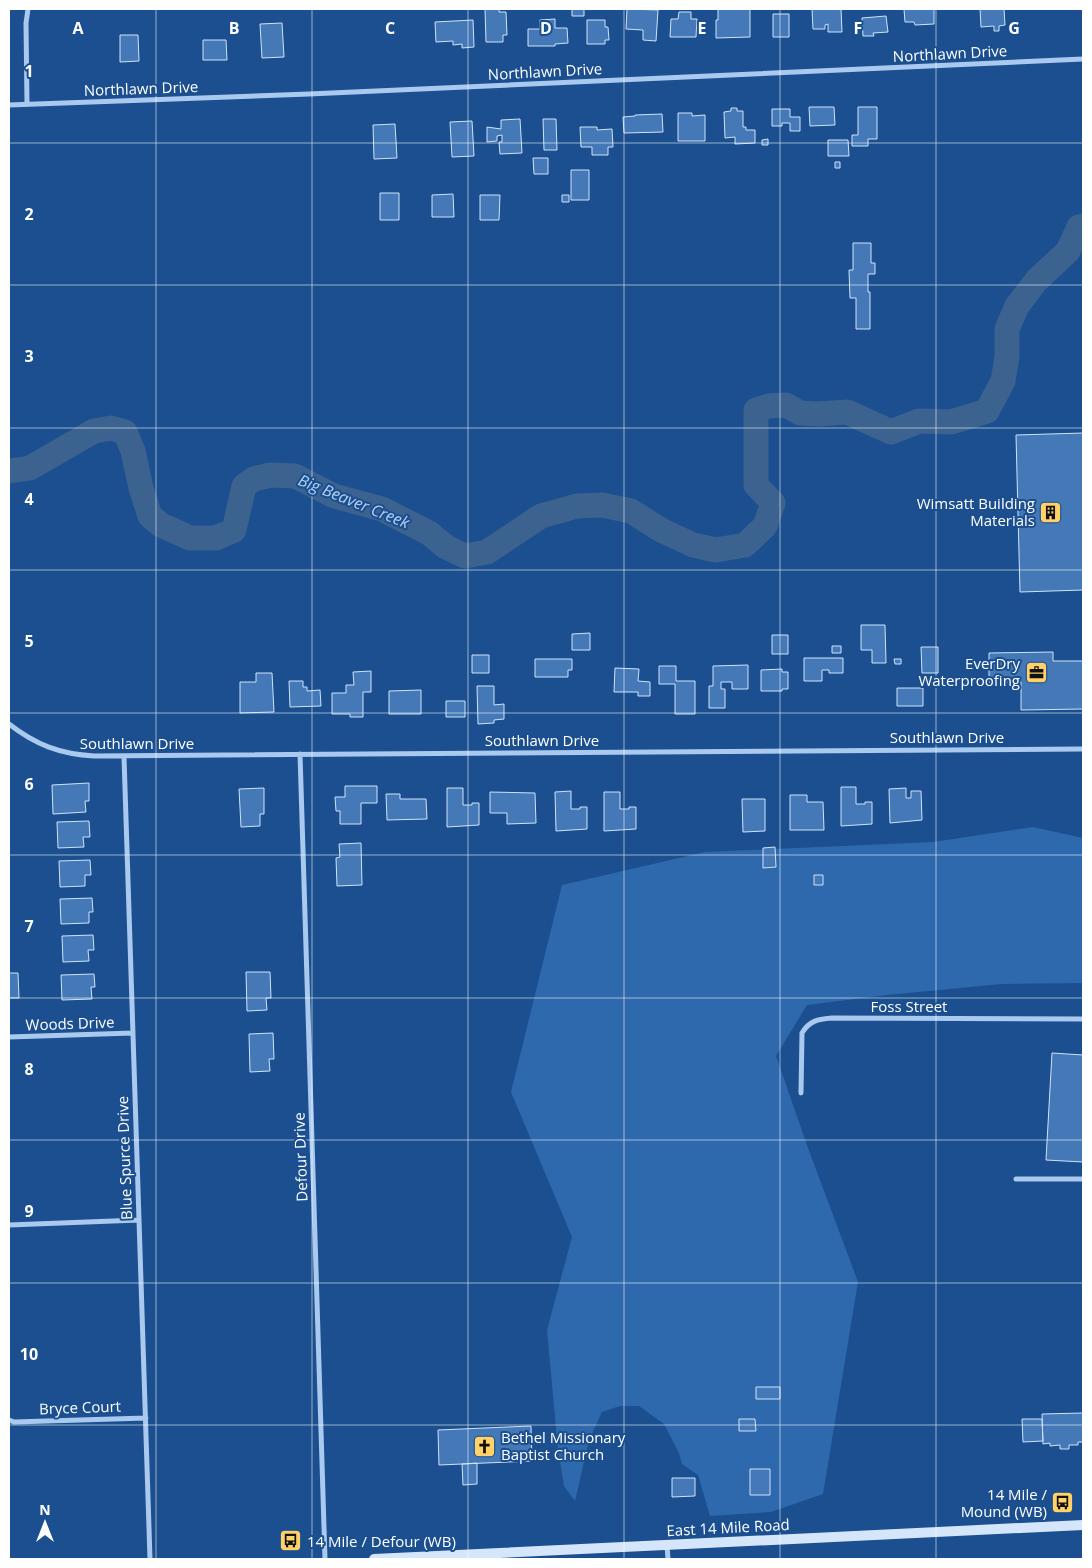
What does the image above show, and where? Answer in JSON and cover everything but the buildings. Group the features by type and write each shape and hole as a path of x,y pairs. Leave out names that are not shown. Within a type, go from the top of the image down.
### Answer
{"main road":[{"name":"East 14 Mile Road","path":"374,1559 464,1557 667,1545 1083,1525"}],"street":[{"path":"26,104 26,23 28,9"},
{"name":"Northlawn Drive","path":"9,105 309,94 1083,59"},
{"name":"Southlawn Drive","path":"9,724 32,740 59,751 73,755 124,757 300,754 1083,749"},
{"name":"Defour Drive","path":"300,754 325,1559"},
{"name":"Blue Spurce Drive","path":"124,757 150,1559"},
{"name":"Foss Street","path":"801,1093 802,1033 812,1021 832,1018 1083,1019"},
{"name":"Woods Drive","path":"9,1037 133,1033"},
{"path":"1016,1179 1083,1179"},
{"path":"9,1225 139,1220"},
{"name":"Bryce Court","path":"11,1422 146,1418"},
{"path":"667,1545 668,1559"}],"shaded area":[{"path":"1033,827 1083,838 1083,983 1002,984 807,1005 776,1056 858,1282 823,1494 771,1512 710,1516 698,1475 682,1464 679,1453 664,1424 639,1406 620,1406 602,1412 589,1440 575,1501 564,1486 558,1450 547,1330 572,1237 511,1092 562,885 705,852 933,842"}],"waterway":[{"name":"Big Beaver Creek","path":"9,471 30,468 94,431 111,428 125,432 133,451 141,488 150,516 161,525 190,538 216,538 234,530 244,486 254,479 270,475 295,476 334,496 382,509 429,533 446,547 465,556 487,552 541,516 577,506 602,505 631,511 661,530 693,545 716,550 745,545 765,526 773,503 756,485 756,410 769,406 786,405 800,413 847,412 891,432 919,421 951,422 987,411 1003,381 1007,357 1007,329 1017,306 1037,280 1068,251 1079,227 1083,226"}],"place":[{"name":"Wimsatt Building Materials","path":"1051,512"},
{"name":"EverDry Waterproofing","path":"1036,672"},
{"name":"Bethel Missionary Baptist Church","path":"485,1446"},
{"name":"14 Mile / Mound (WB)","path":"1063,1503"},
{"name":"14 Mile / Defour (WB)","path":"291,1541"}]}
